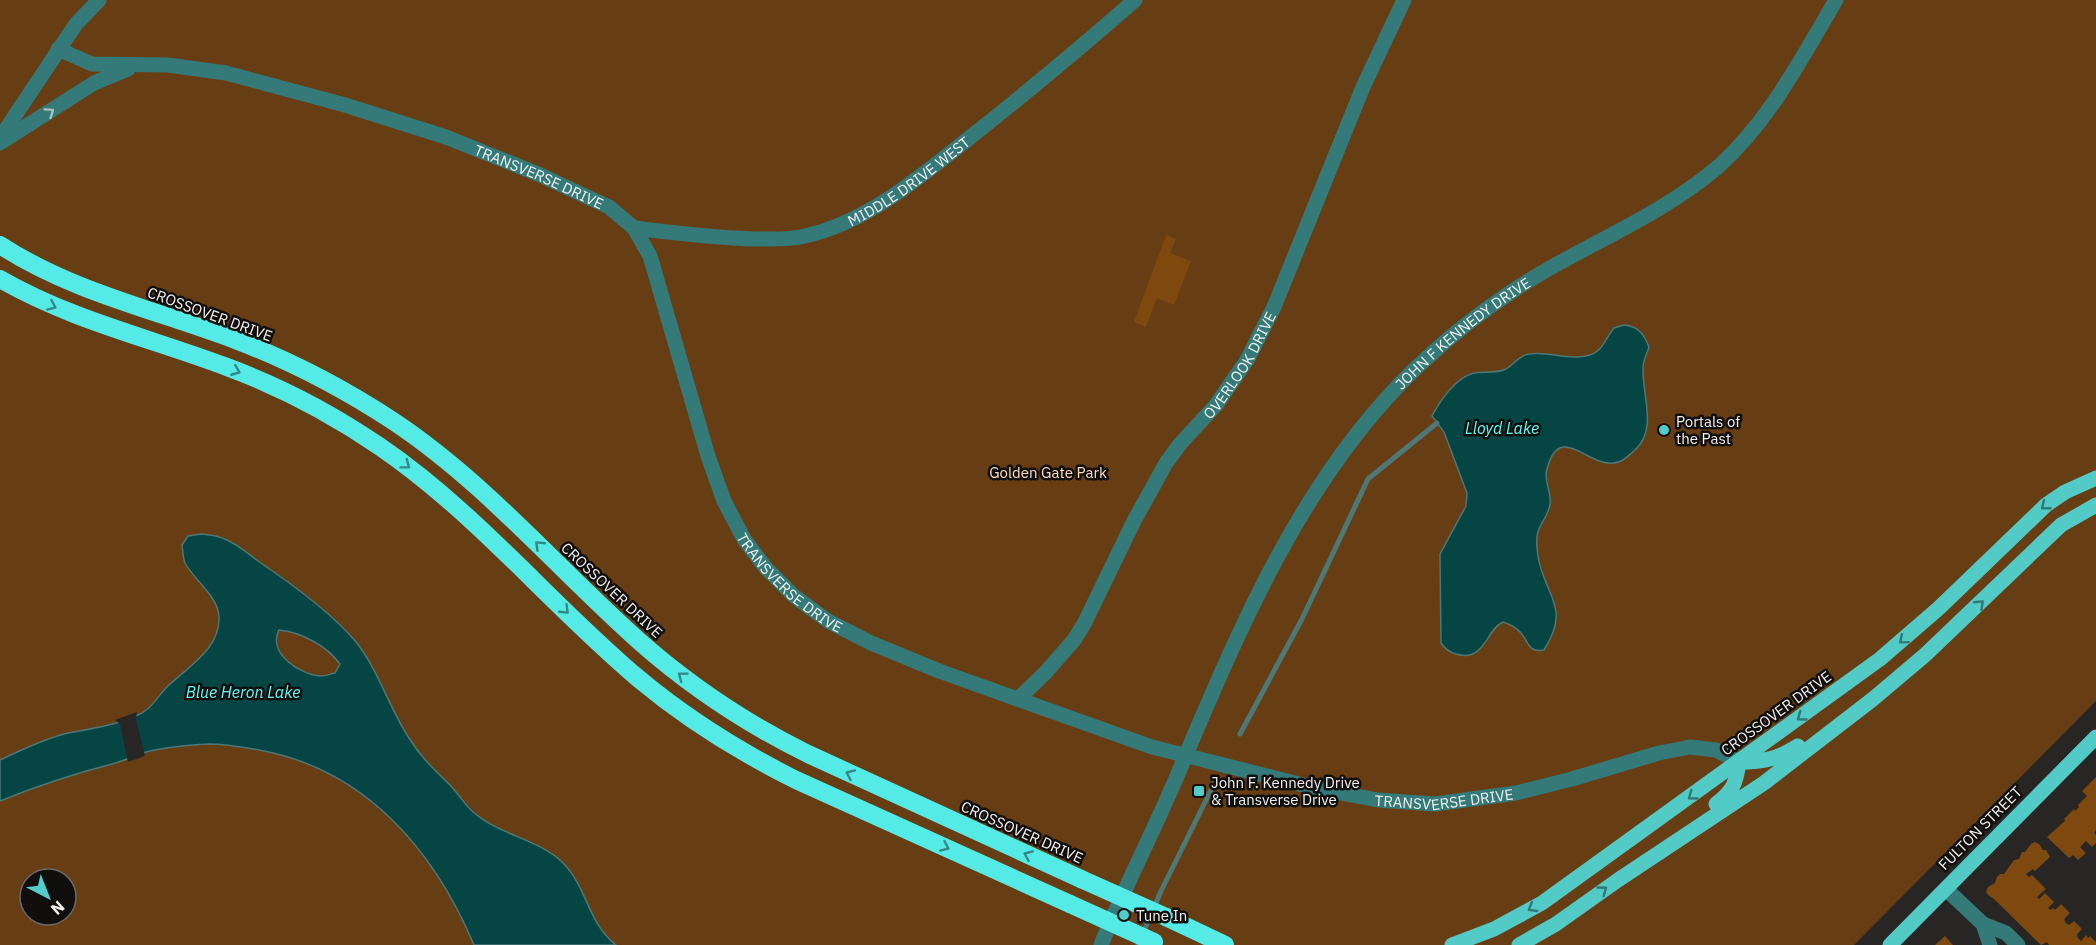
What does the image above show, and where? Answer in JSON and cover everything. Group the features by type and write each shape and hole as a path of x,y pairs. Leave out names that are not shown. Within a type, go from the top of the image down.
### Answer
{"highway":[{"path":"0,237 7,250"},
{"name":"CROSSOVER DRIVE","path":"7,250 47,273 84,289 237,340 270,354 357,399 414,436 466,477 676,672 771,735 1224,944"},
{"path":"0,279 35,298 83,319 249,376 333,418 398,459 448,499 618,660 698,723 757,760 796,780 1157,944"}],"main road":[{"name":"CROSSOVER DRIVE","path":"1452,945 1502,925 1542,903 1849,683 1908,636 2046,505 2065,492 2096,478"},
{"path":"1519,945 1556,924 1764,783 1873,699 1956,627 2061,525 2096,505"},
{"path":"1674,843 1694,821 1730,794 1737,780 1739,762 1761,762 1779,757 1801,745 1848,711 1873,699"},
{"name":"FULTON STREET","path":"1890,945 2096,737"}],"street":[{"path":"0,138 76,24 99,0"},
{"name":"MIDDLE DRIVE WEST","path":"634,228 724,237 788,239 821,232 845,222 871,208 948,154 1015,102 1135,0"},
{"name":"OVERLOOK DRIVE","path":"1018,699 1074,640 1166,463 1180,444 1216,405 1252,352 1274,307 1363,87 1404,0"},
{"name":"JOHN F KENNEDY DRIVE","path":"1101,945 1244,624 1285,546 1327,475 1369,417 1440,346 1494,303 1540,274 1668,203 1717,167 1752,132 1776,100 1836,0"},
{"name":"TRANSVERSE DRIVE","path":"58,50 92,64 189,67 310,94 475,148 574,189 609,207 634,228 643,241 656,271 716,480 738,530 778,582 810,609 849,633 939,671 1147,745 1340,793 1378,800 1417,804 1452,802 1516,793 1675,749 1690,747 1716,750 1739,762"},
{"path":"0,143 94,83 142,64"},
{"path":"1946,889 1983,924 2006,933 2018,945"},
{"path":"1983,924 1990,945"}],"green space":[{"name":"Golden Gate Park","path":"0,0 2096,0 2096,701 1854,945 0,945"}],"water":[{"name":"Lloyd Lake","path":"1624,325 1640,331 1649,347 1643,368 1647,412 1646,432 1642,442 1621,461 1610,463 1599,461 1569,447 1560,448 1553,454 1546,473 1549,508 1537,539 1541,570 1556,611 1556,622 1552,635 1544,650 1532,648 1519,631 1503,622 1473,654 1456,654 1449,651 1441,643 1440,554 1466,506 1467,493 1444,432 1432,416 1449,390 1467,375 1502,371 1522,356 1529,354 1575,357 1590,355 1601,347 1614,328"},
{"name":"Blue Heron Lake","path":"213,535 234,544 296,588 335,620 364,653 402,726 423,758 481,818 541,847 562,862 577,882 599,927 616,945 474,945 458,910 438,877 391,819 363,795 332,775 297,760 259,750 209,744 154,750 0,801 0,760 56,736 100,727 142,713 209,648 218,628 218,609 185,563 182,545 188,536","holes":["279,630 313,641 335,657 340,664 335,673 323,676 313,675 295,667 288,661 281,654 276,639"]}],"pier":[{"path":"137,712 136,719 145,756 128,762 120,724 115,720"}],"building":[{"path":"1166,235 1176,239 1170,253 1191,261 1174,305 1157,298 1146,327 1134,322"},
{"name":"Portals of the Past","path":"1661,422 1669,423 1666,438 1658,437"},
{"path":"2096,777 2096,830 2094,833 2096,843 2092,847 2086,841 2080,847 2086,853 2078,860 2073,855 2069,858 2047,837 2065,821 2064,819 2074,809 2075,811 2079,807 2078,805 2087,796 2082,791"},
{"path":"2035,842 2046,850 2050,857 2035,871 2033,869 2026,874 2029,877 2032,875 2046,889 2037,897 2039,899 2045,893 2054,902 2048,908 2051,910 2053,908 2055,910 2061,904 2070,913 2064,919 2066,923 2069,925 2074,921 2082,929 2077,934 2078,938 2081,941 2086,935 2088,938 2090,936 2096,945 2049,945 2047,942 2041,945 1986,892 1988,887 1995,883 1997,877 2004,874 2014,860 2019,859 2022,852 2025,852"},
{"path":"1945,936 1953,945 1935,945"}],"waterway":[{"path":"1240,734 1302,619 1368,479 1437,423"},
{"path":"1138,945 1161,891 1215,782"}],"place":[{"name":"Portals of the Past","path":"1664,430"},
{"name":"John F. Kennedy Drive & Transverse Drive","path":"1199,791"},
{"name":"Tune In","path":"1124,915"}]}
